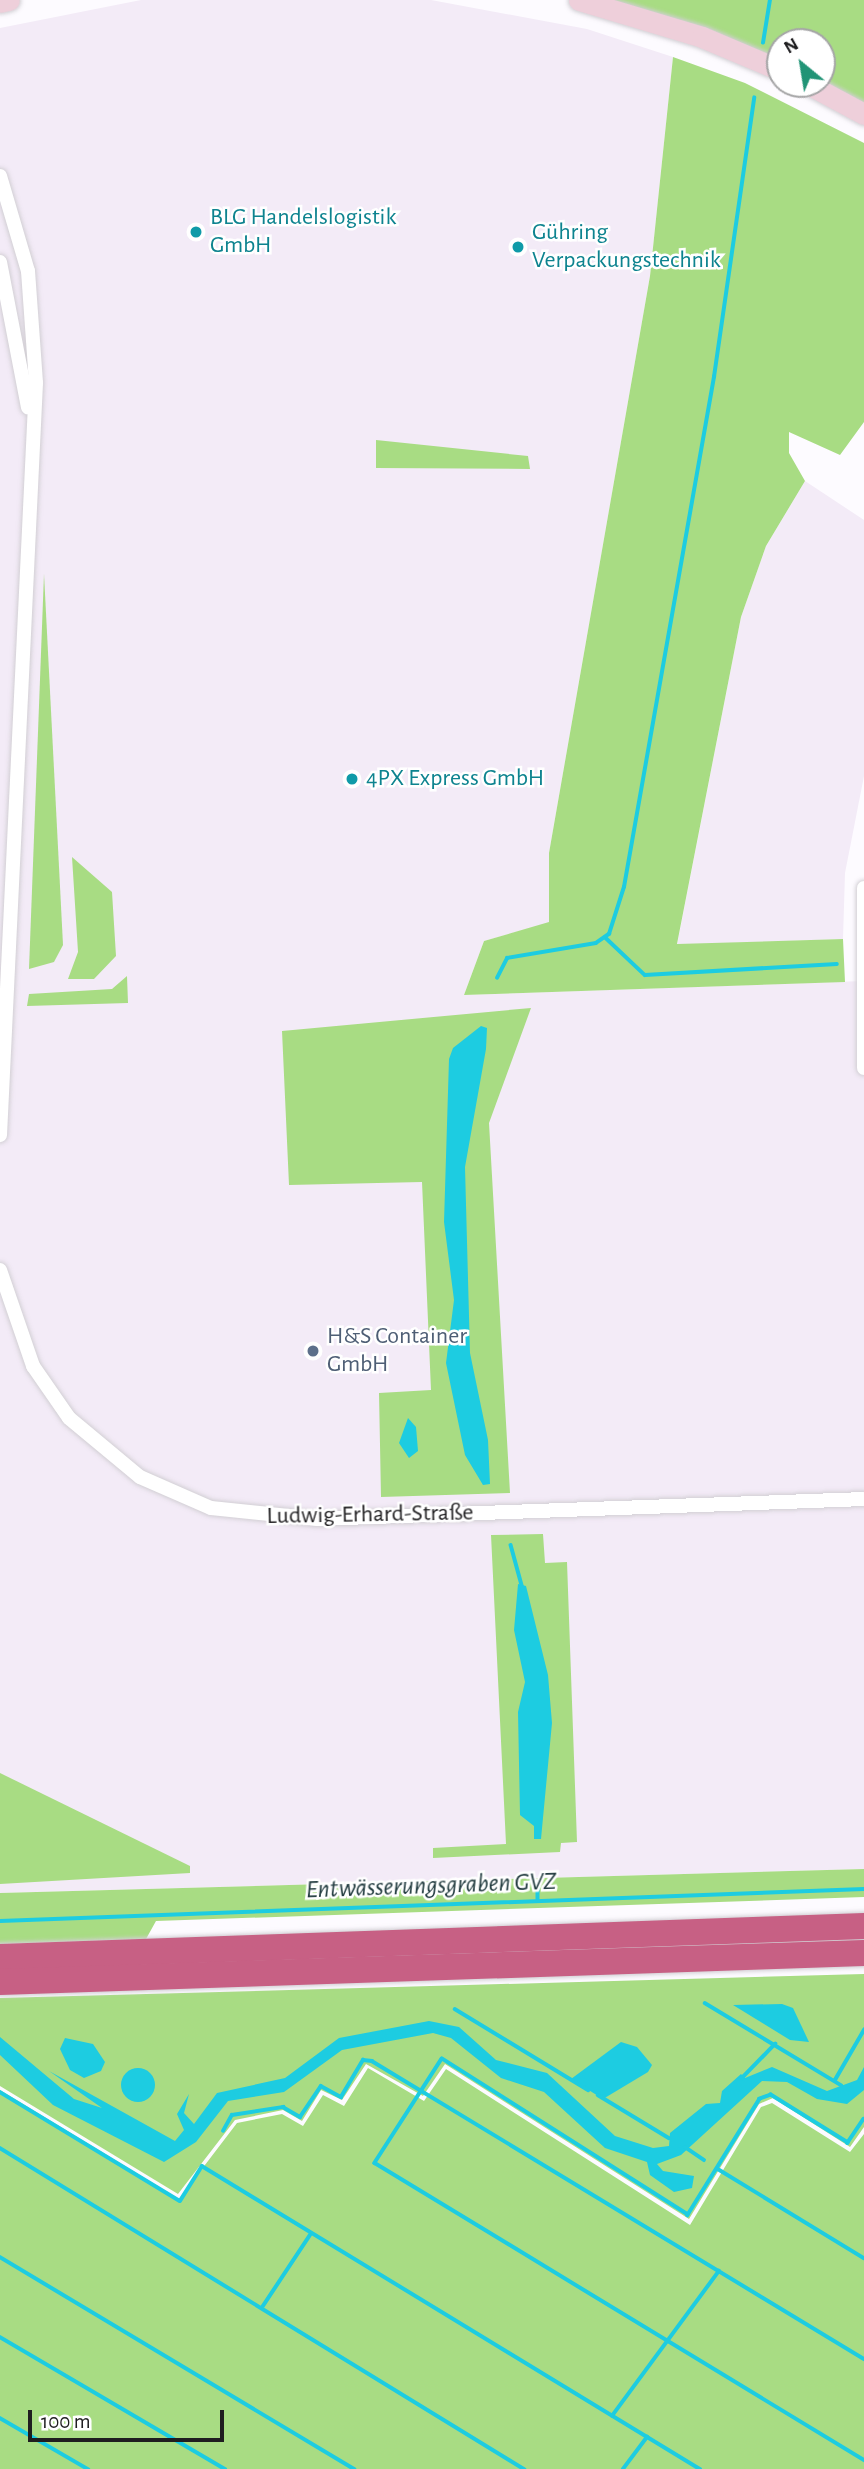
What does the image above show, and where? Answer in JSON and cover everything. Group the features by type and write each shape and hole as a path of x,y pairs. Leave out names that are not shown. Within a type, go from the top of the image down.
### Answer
{"highway":[{"path":"0,1957 864,1926"},
{"path":"0,1982 864,1953"}],"street":[{"path":"0,2 9,0"},
{"path":"579,0 702,37 766,64"},
{"path":"834,98 864,114"},
{"path":"0,176 34,311 6,845 0,1135"},
{"path":"0,262 30,426"},
{"path":"864,888 864,1068"},
{"name":"Ludwig-Erhard-Straße","path":"0,1270 19,1334 69,1418 140,1477 211,1508 317,1520 864,1499"}],"shaded area":[{"path":"141,0 431,0 587,29 673,57 650,276 549,853 549,923 484,941 464,995 864,981 864,1869 0,1893 0,28"},
{"path":"805,481 864,520 864,776 845,873 843,939 677,945 741,617 766,546"}],"green space":[{"path":"607,0 864,0 864,105 836,90 836,28 766,28 766,57"},
{"path":"673,57 745,83 766,94 766,98 775,98 864,143 864,422 840,455 789,432 789,453 805,481 766,546 741,617 677,944 843,939 845,982 464,995 484,941 549,922 549,853 650,276"},
{"path":"376,440 528,456 530,469 376,468"},
{"path":"44,574 63,945 54,962 29,969"},
{"path":"72,857 112,892 116,956 94,979 68,979 78,952"},
{"path":"127,976 128,1003 27,1006 29,994 112,989"},
{"path":"531,1008 489,1123 510,1493 381,1497 379,1393 431,1390 422,1182 289,1185 282,1031"},
{"path":"543,1534 545,1563 567,1562 577,1842 561,1843 560,1852 433,1858 433,1848 506,1844 491,1535"},
{"path":"0,1773 190,1866 190,1873 0,1884"},
{"path":"864,1869 864,1897 156,1921 146,1939 0,1944 0,1893"},
{"path":"864,1974 864,2127 850,2147 773,2098 759,2104 689,2219 445,2064 423,2096 366,2064 342,2100 321,2090 302,2121 283,2110 235,2120 178,2194 0,2086 0,1998"},
{"path":"368,2068 424,2101 446,2069 690,2225 761,2107 772,2103 850,2152 864,2134 864,2469 0,2469 0,2090 179,2199 237,2123 282,2114 303,2126 323,2095 344,2106"}],"water":[{"path":"481,1026 487,1028 486,1049 465,1167 470,1353 488,1440 490,1484 483,1485 465,1455 446,1363 454,1300 444,1222 449,1059 453,1048"},
{"path":"408,1418 416,1427 418,1451 409,1458 399,1443"},
{"path":"518,1584 526,1586 548,1675 552,1723 541,1839 534,1839 534,1826 520,1815 518,1712 525,1682 514,1630"},
{"path":"782,2004 793,2008 809,2042 790,2040 733,2005"},
{"path":"429,2021 459,2027 496,2060 547,2073 615,2136 653,2148 669,2146 670,2133 706,2104 720,2103 722,2091 741,2074 745,2078 772,2067 827,2091 857,2080 864,2067 864,2090 847,2104 817,2099 787,2082 762,2081 681,2155 657,2164 663,2171 694,2176 692,2188 674,2192 650,2175 647,2162 605,2148 544,2092 501,2078 451,2038 433,2033 342,2050 284,2092 228,2101 196,2142 164,2162 53,2105 0,2055 0,2037 74,2099 102,2108 49,2071 175,2141 184,2130 177,2114 189,2094 184,2113 194,2124 217,2093 285,2078 339,2038"},
{"path":"65,2038 93,2044 105,2062 101,2071 84,2078 70,2070 60,2049"},
{"path":"621,2042 637,2047 652,2065 648,2072 603,2099 571,2079"},
{"path":"138,2068 150,2073 155,2085 150,2097 138,2102 126,2097 121,2085 126,2073"}],"waterway":[{"path":"763,43 770,0"},
{"path":"497,978 507,958 596,943 609,934 624,887 714,377 754,98"},
{"name":"Entwässerungsgraben GVZ","path":"605,937 645,975 837,964"},
{"path":"511,1545 523,1589"},
{"path":"538,1888 538,1900"},
{"name":"Entwässerungsgraben GVZ","path":"0,1921 864,1889"},
{"path":"705,2003 841,2085"},
{"path":"455,2009 588,2090"},
{"path":"835,2080 864,2030"},
{"path":"741,2079 775,2044"},
{"path":"864,2119 848,2143 771,2095 760,2099 688,2215 442,2059 375,2163 864,2460"},
{"path":"223,2131 232,2115 283,2107 300,2117 321,2086 341,2097 363,2060 372,2061 864,2359"},
{"path":"0,2092 180,2201 202,2166 700,2469"},
{"path":"598,2095 669,2138"},
{"path":"685,2147 704,2160"},
{"path":"0,2148 524,2469"},
{"path":"718,2169 864,2258"},
{"path":"263,2306 310,2235"},
{"path":"0,2257 354,2469"},
{"path":"612,2416 719,2271"},
{"path":"0,2337 225,2469"},
{"path":"0,2418 88,2469"},
{"path":"623,2469 647,2437"}],"place":[{"name":"BLG Handelslogistik GmbH","path":"196,232"},
{"name":"Gühring Verpackungstechnik","path":"518,247"},
{"name":"4PX Express GmbH","path":"352,779"},
{"name":"H&S Container GmbH","path":"313,1351"}]}
